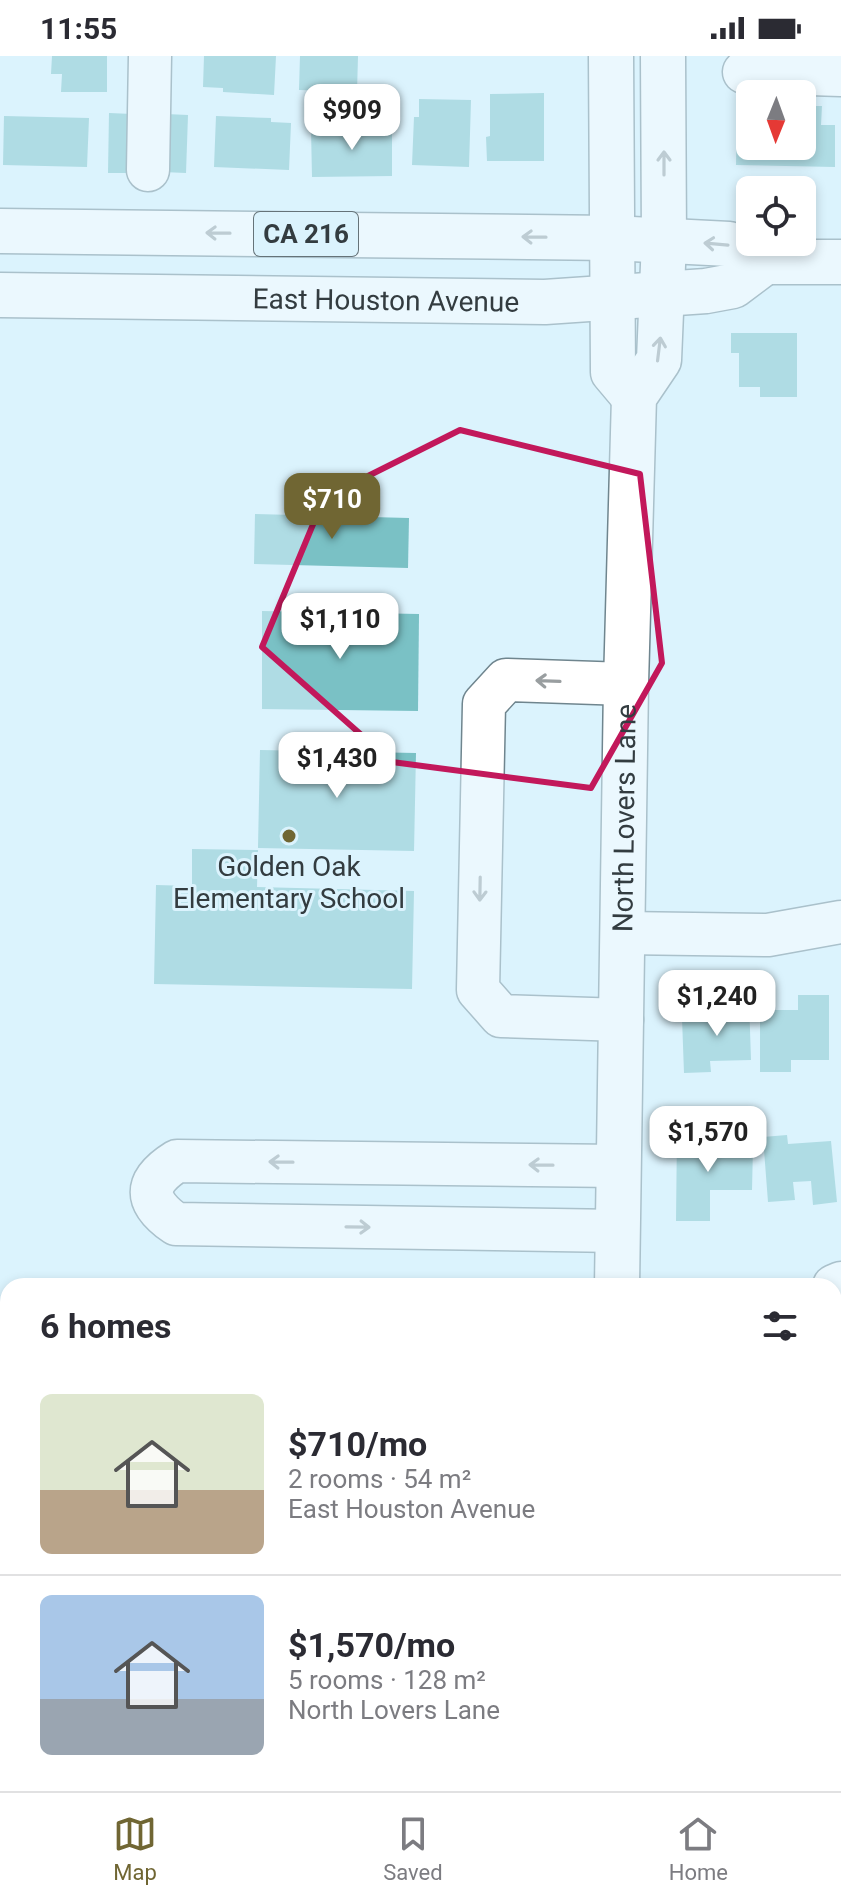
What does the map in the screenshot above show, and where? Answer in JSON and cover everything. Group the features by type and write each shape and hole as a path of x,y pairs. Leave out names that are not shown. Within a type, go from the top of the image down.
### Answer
{"main road":[{"path":"611,56 613,372 634,397 659,360 664,241 663,56"},
{"name":"CA 216","path":"0,231 612,238"},
{"path":"612,238 729,244 765,262 841,262"},
{"name":"East Houston Avenue","path":"0,295 545,302 733,286 765,262"},
{"name":"North Lovers Lane","path":"617,1278 626,684 634,397"}],"street":[{"path":"148,170 150,56"},
{"path":"744,72 841,75"},
{"path":"622,1020 501,1016 478,990 484,704 506,680 626,684"},
{"path":"623,933 768,935 841,922"},
{"path":"618,1231 176,1224 158,1211 151,1191 158,1173 177,1161 619,1166"}],"highlighted area":[{"path":"460,430 640,474 662,663 591,788 392,762 262,647 324,498"}],"building":[{"path":"52,56 107,56 107,92 61,92 62,74 51,74"},
{"path":"204,56 276,56 274,95 223,92 223,88 203,87"},
{"path":"300,56 358,56 357,92 299,90"},
{"path":"544,93 544,161 487,161 490,94"},
{"path":"419,99 471,100 469,167 412,165 414,117 419,117"},
{"path":"816,106 822,106 821,125 835,125 835,167 736,165 736,160 816,160"},
{"path":"109,113 132,114 131,173 108,173"},
{"path":"166,114 188,115 186,173 163,172"},
{"path":"4,116 89,118 87,167 3,165"},
{"path":"216,116 271,118 271,122 291,123 289,170 214,167"},
{"path":"342,122 371,122 371,131 392,131 392,176 312,177 311,129 342,129"},
{"path":"731,333 797,333 797,397 760,397 760,387 739,387 739,353 731,353"},
{"path":"255,514 409,518 408,568 254,564"},
{"path":"262,611 419,614 418,711 262,709"},
{"path":"260,750 416,753 414,851 258,848"},
{"path":"192,849 258,850 257,887 414,891 412,989 154,984 156,885 192,886"},
{"path":"798,995 829,995 829,1060 791,1060 791,1072 760,1072 760,1010 798,1010"},
{"path":"749,1000 751,1060 710,1061 711,1072 684,1073 682,1018 722,1017 722,1001"},
{"path":"677,1131 703,1131 702,1146 753,1146 752,1190 710,1190 710,1221 676,1221"},
{"path":"787,1135 788,1144 831,1141 837,1202 813,1205 811,1181 793,1182 795,1200 768,1202 763,1137"}],"place":[{"name":"Golden Oak Elementary School","path":"289,836"}]}
